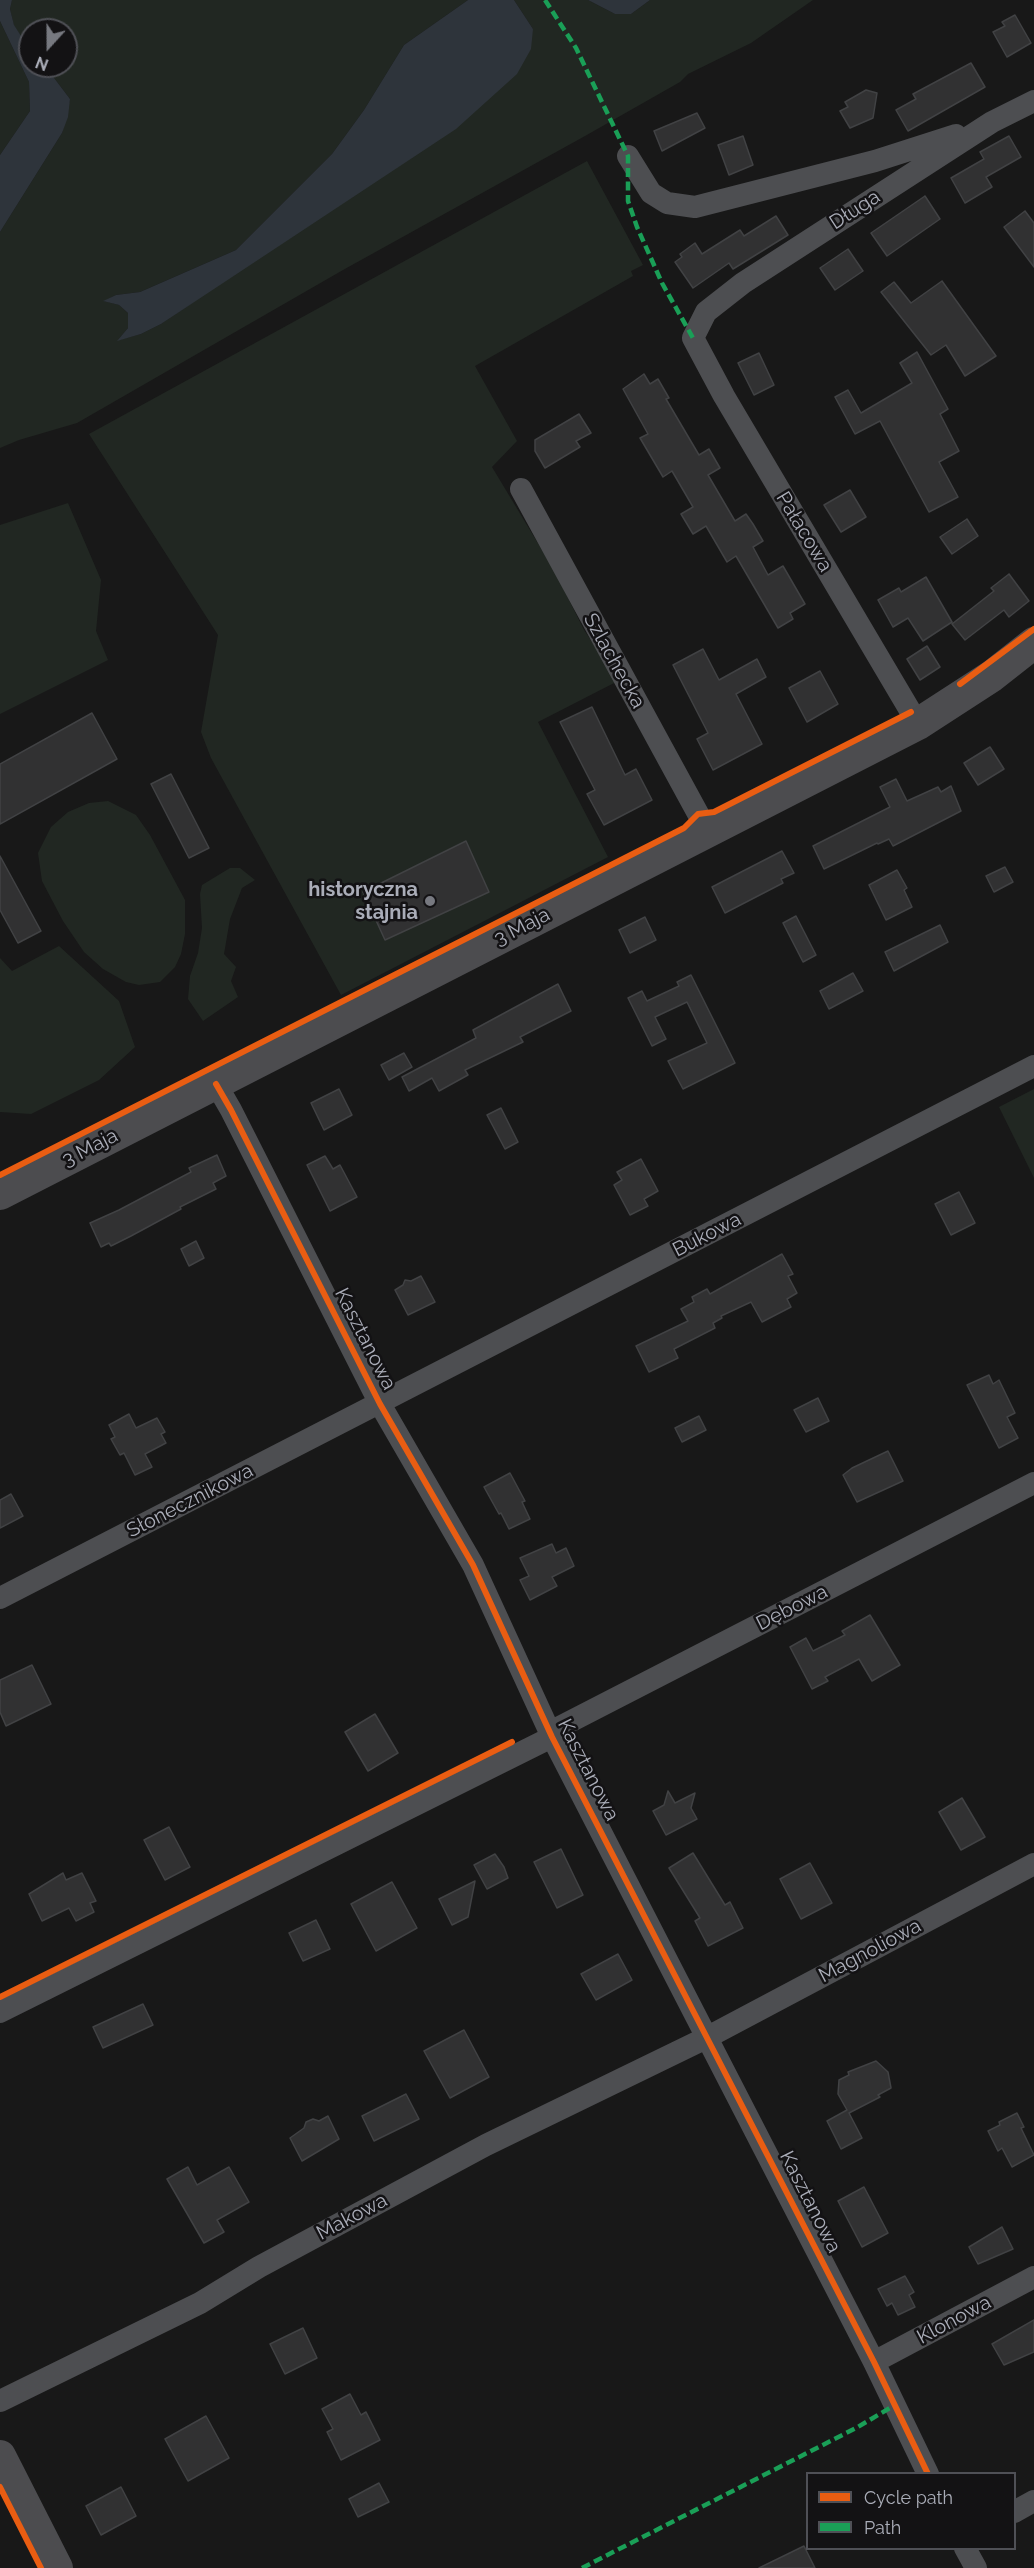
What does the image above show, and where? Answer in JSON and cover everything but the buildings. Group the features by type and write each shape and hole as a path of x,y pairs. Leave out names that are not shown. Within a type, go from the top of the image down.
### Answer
{"street":[{"name":"Długa","path":"693,338 706,312 743,283 992,122 1034,101"},
{"path":"628,156 651,193 667,203 694,207 875,161 992,122"},
{"name":"Pałacowa","path":"693,338 724,396 918,724"},
{"name":"Szlachecka","path":"521,489 708,832"},
{"name":"3 Maja","path":"0,1194 918,724 992,676 1034,642"},
{"name":"Bukowa","path":"380,1404 1034,1066"},
{"name":"Kasztanowa","path":"216,1084 380,1404 473,1565 551,1735 874,2362 927,2472"},
{"name":"Słonecznikowa","path":"0,1598 380,1404"},
{"name":"Dębowa","path":"0,2012 551,1735 1034,1483"},
{"name":"Magnoliowa","path":"706,2038 1034,1864"},
{"name":"Makowa","path":"0,2401 200,2303 259,2267 486,2145 706,2038"},
{"name":"Klonowa","path":"874,2362 1034,2277"},
{"path":"0,2456 57,2568"},
{"path":"1016,2511 1034,2501"},
{"path":"966,2550 976,2568"}],"shaded area":[{"path":"0,0 12,0 10,9 18,31 18,59 0,21"},
{"path":"12,0 468,0 404,45 364,110 332,154 236,250 140,292 116,295 104,301 119,305 128,313 128,328 118,340 141,334 161,324 218,285 533,29 514,0 588,0 615,14 631,14 650,0 813,0 751,43 688,74 680,82 343,270 77,423 0,448 0,232 62,133 70,99 54,78 78,78 78,18 18,18 18,32 14,26 10,9"},
{"path":"468,0 514,0 533,29 531,49 517,74 456,129 161,324 141,334 117,341 128,328 128,313 119,305 103,301 116,295 140,292 236,250 332,154 364,110 404,45"},
{"path":"588,0 650,0 631,14 615,14"},
{"path":"0,21 18,59 18,78 27,78 29,82 30,111 0,155"},
{"path":"27,78 54,78 70,99 68,117 62,133 0,232 0,155 30,111"},
{"path":"587,161 643,265 631,271 633,276 475,366 517,441 492,467 554,570 584,630 618,681 538,722 608,857 341,995 211,758 201,732 218,635 89,434"},
{"path":"68,503 101,580 96,631 108,660 0,714 0,525"},
{"path":"108,801 136,815 150,835 185,900 185,934 181,954 175,967 160,982 139,985 126,982 103,969 84,952 63,921 42,881 38,853 51,827 68,812 89,803"},
{"path":"230,868 240,868 255,880 242,888 230,919 224,954 236,967 231,981 238,997 203,1021 188,999 190,976 198,953 202,928 200,894 202,885"},
{"path":"59,946 119,1001 135,1047 99,1080 31,1114 0,1112 0,958 12,971"},
{"path":"1034,1089 1034,1178 999,1107"}],"marked path":[{"path":"545,0 576,48 628,156 628,201 637,227 662,283 693,338"},
{"path":"582,2568 856,2428 895,2405"}],"cycle path":[{"path":"960,684 1034,629"},
{"path":"0,1175 684,828 698,814 714,812 911,712"},
{"path":"216,1084 380,1404 473,1565 552,1737 874,2362 927,2472"},
{"path":"0,1997 512,1742"},
{"path":"0,2487 41,2568"}],"place":[{"name":"historyczna stajnia","path":"430,901"}]}
